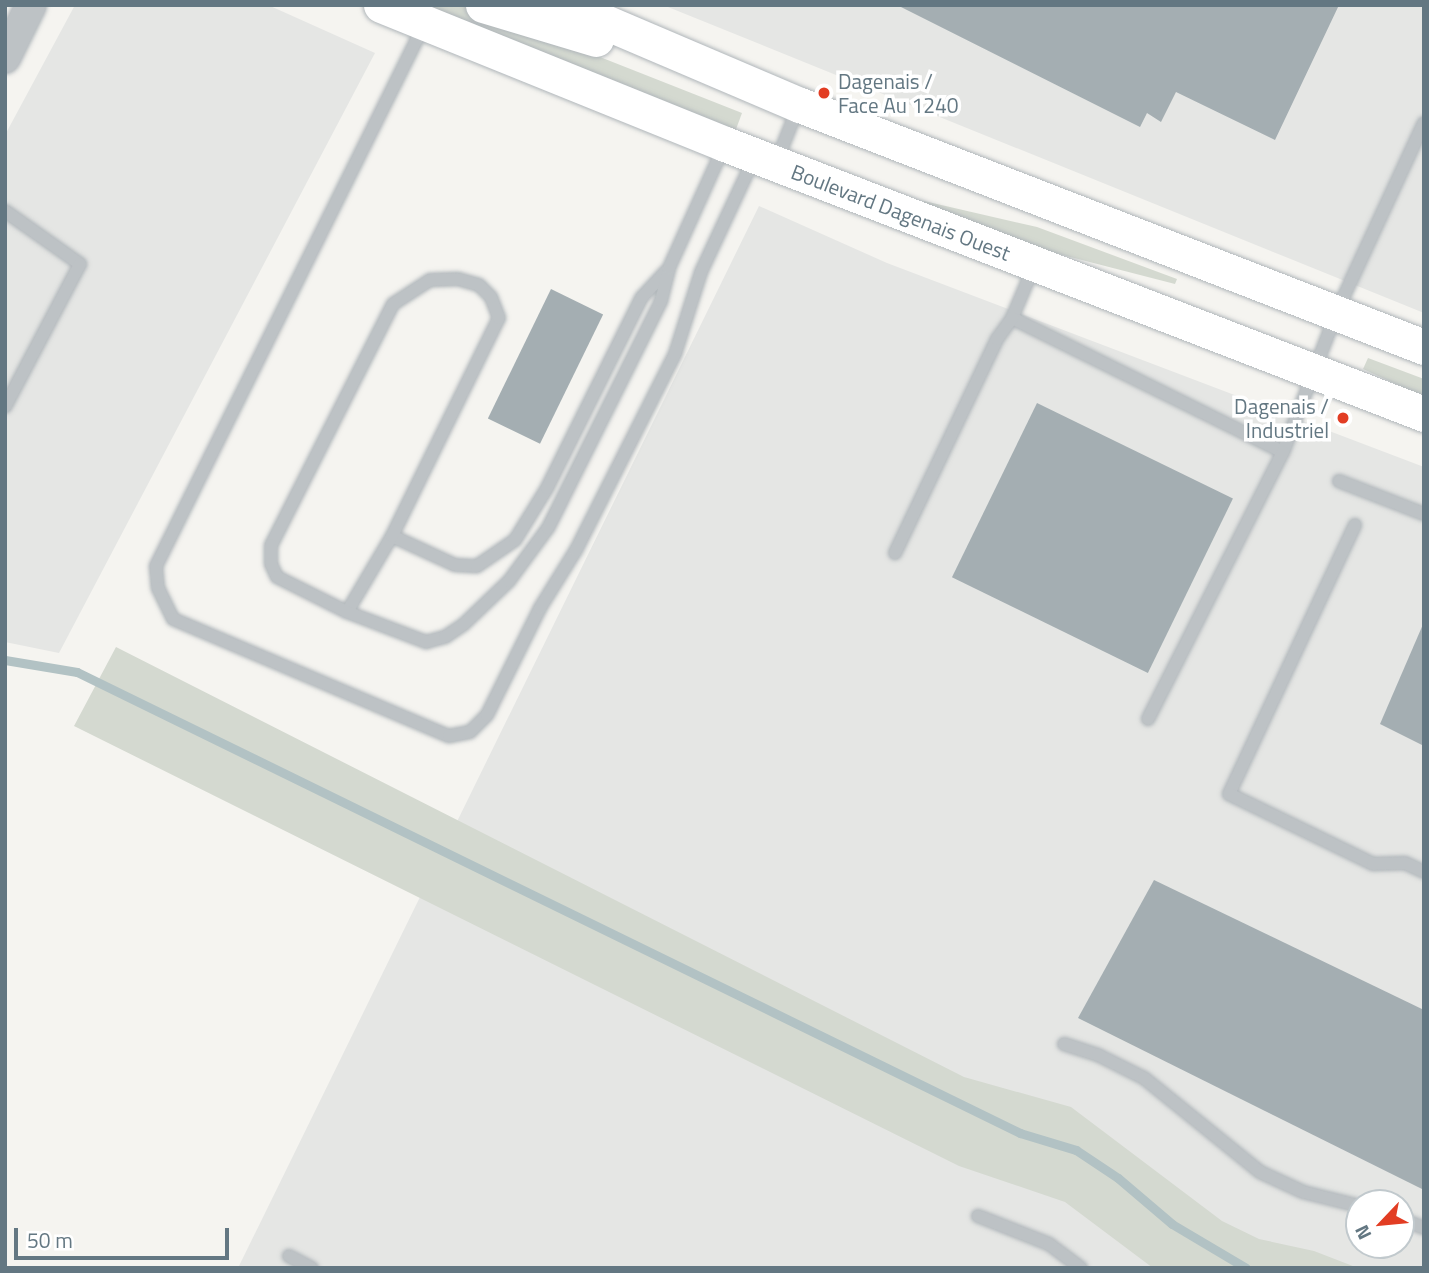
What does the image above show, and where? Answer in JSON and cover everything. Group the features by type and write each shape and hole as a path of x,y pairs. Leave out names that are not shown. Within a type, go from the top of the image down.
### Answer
{"main road":[{"name":"Boulevard Dagenais Ouest","path":"381,5 752,154 1424,414"},
{"path":"482,5 757,88"},
{"path":"565,5 757,88 1424,347"}],"street":[{"path":"5,58 31,5"}],"lane":[{"path":"424,24 156,566 158,588 173,619 449,736 470,732 487,715 540,608 576,550 675,354 701,272 752,154"},
{"path":"392,536 455,565 477,566 515,540 547,488 642,297 669,268 752,154 800,105"},
{"path":"1148,719 1283,452 1337,312 1424,123"},
{"path":"5,211 80,264 5,407"},
{"path":"895,553 1012,318 1035,263"},
{"path":"347,612 392,536 499,318 491,297 479,285 458,279 430,280 393,304 271,545 271,564 277,577 347,612 426,642 445,637 464,624 509,581 548,528 661,301 669,268"},
{"path":"1012,318 1283,452"},
{"path":"1339,481 1424,514"},
{"path":"1355,524 1228,794 1373,864 1405,863 1424,872"},
{"path":"1064,1044 1098,1055 1144,1078 1260,1172 1303,1192 1345,1202"},
{"path":"978,1216 1049,1244 1081,1268"},
{"path":"289,1256 312,1268"}],"shaded area":[{"path":"75,5 268,5 375,53 59,653 5,642 5,135"},
{"path":"418,5 458,5 496,16 742,113 735,132"},
{"path":"663,5 1424,5 1424,313 1387,298"},
{"path":"924,201 1037,227 1177,279 1175,284 1043,250 923,206"},
{"path":"759,206 887,263 1424,467 1424,1268 238,1268"},
{"path":"1368,358 1424,379 1424,397 1363,369"},
{"path":"116,647 964,1077 1071,1107 1222,1221 1259,1239 1314,1251 1358,1268 1153,1268 1065,1202 959,1166 74,726"}],"building":[{"path":"897,5 1339,5 1275,140 1176,92 1161,122 1147,113 1140,127"},
{"path":"551,289 603,314 540,444 488,418"},
{"path":"1037,403 1233,499 1148,673 952,577"},
{"path":"1424,622 1424,746 1380,724"},
{"path":"1154,880 1424,1010 1424,1190 1078,1018"}],"waterway":[{"path":"5,660 77,672 1020,1133 1076,1150 1118,1178 1172,1224 1246,1268"}],"place":[{"name":"Dagenais / Face Au 1240","path":"824,93"},
{"name":"Dagenais / Industriel","path":"1343,418"}]}
